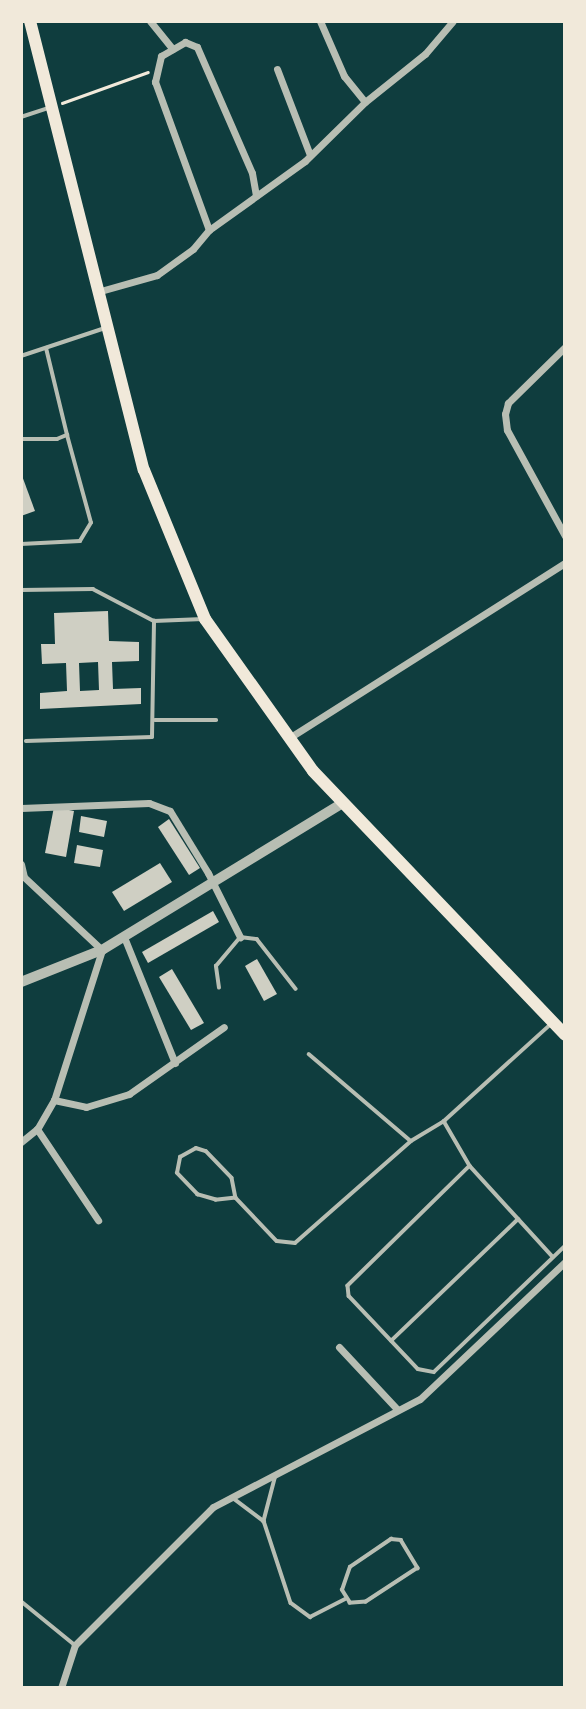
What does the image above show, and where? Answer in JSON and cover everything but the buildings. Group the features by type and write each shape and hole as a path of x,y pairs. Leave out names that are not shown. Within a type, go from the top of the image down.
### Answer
{"main road":[{"path":"30,21 144,470 205,619 289,738 343,803 565,1035"}],"street":[{"path":"150,21 173,49"},
{"path":"320,21 344,76 365,102"},
{"path":"97,292 157,275 193,249 209,230 310,155 365,102 425,54 453,21"},
{"path":"209,230 155,82 161,57 185,42 197,47 252,173 256,196"},
{"path":"278,69 310,155"},
{"path":"565,347 508,403 505,414 507,430 565,536"},
{"path":"289,738 565,563"},
{"path":"21,808 149,803 170,811 213,883 240,937"},
{"path":"21,982 102,950 343,803"},
{"path":"21,864 24,877 102,950"},
{"path":"124,937 175,1063"},
{"path":"21,1142 37,1129 54,1100 102,950"},
{"path":"54,1100 98,1105 129,1094 224,1027"},
{"path":"37,1129 98,1220"},
{"path":"61,1688 75,1645 213,1507 420,1399 565,1262"},
{"path":"339,1347 398,1410"}],"lane":[{"path":"21,117 50,107"},
{"path":"21,356 107,328"},
{"path":"21,544 80,541 91,523 46,348"},
{"path":"21,439 57,439 67,435"},
{"path":"21,590 93,590 154,621 205,619"},
{"path":"26,741 149,739 155,720 154,621"},
{"path":"155,720 216,719"},
{"path":"219,988 216,966 240,937 257,939 296,989"},
{"path":"236,1198 216,1200 198,1195 177,1173 180,1157 196,1148 205,1151 232,1178 236,1198 277,1241 295,1243 411,1141 444,1121 553,1023"},
{"path":"309,1054 411,1141"},
{"path":"444,1121 470,1166 553,1257"},
{"path":"470,1166 348,1286 349,1296 422,1373 434,1372 565,1245"},
{"path":"391,1341 518,1219"},
{"path":"276,1475 264,1521 284,1590 299,1611 314,1616 345,1599"},
{"path":"233,1498 264,1521"},
{"path":"391,1539 401,1540 418,1563 415,1571 366,1602 355,1605 345,1599 342,1590 350,1567 391,1539"},
{"path":"21,1601 75,1645"}],"path":[{"path":"50,107 158,69"}]}
